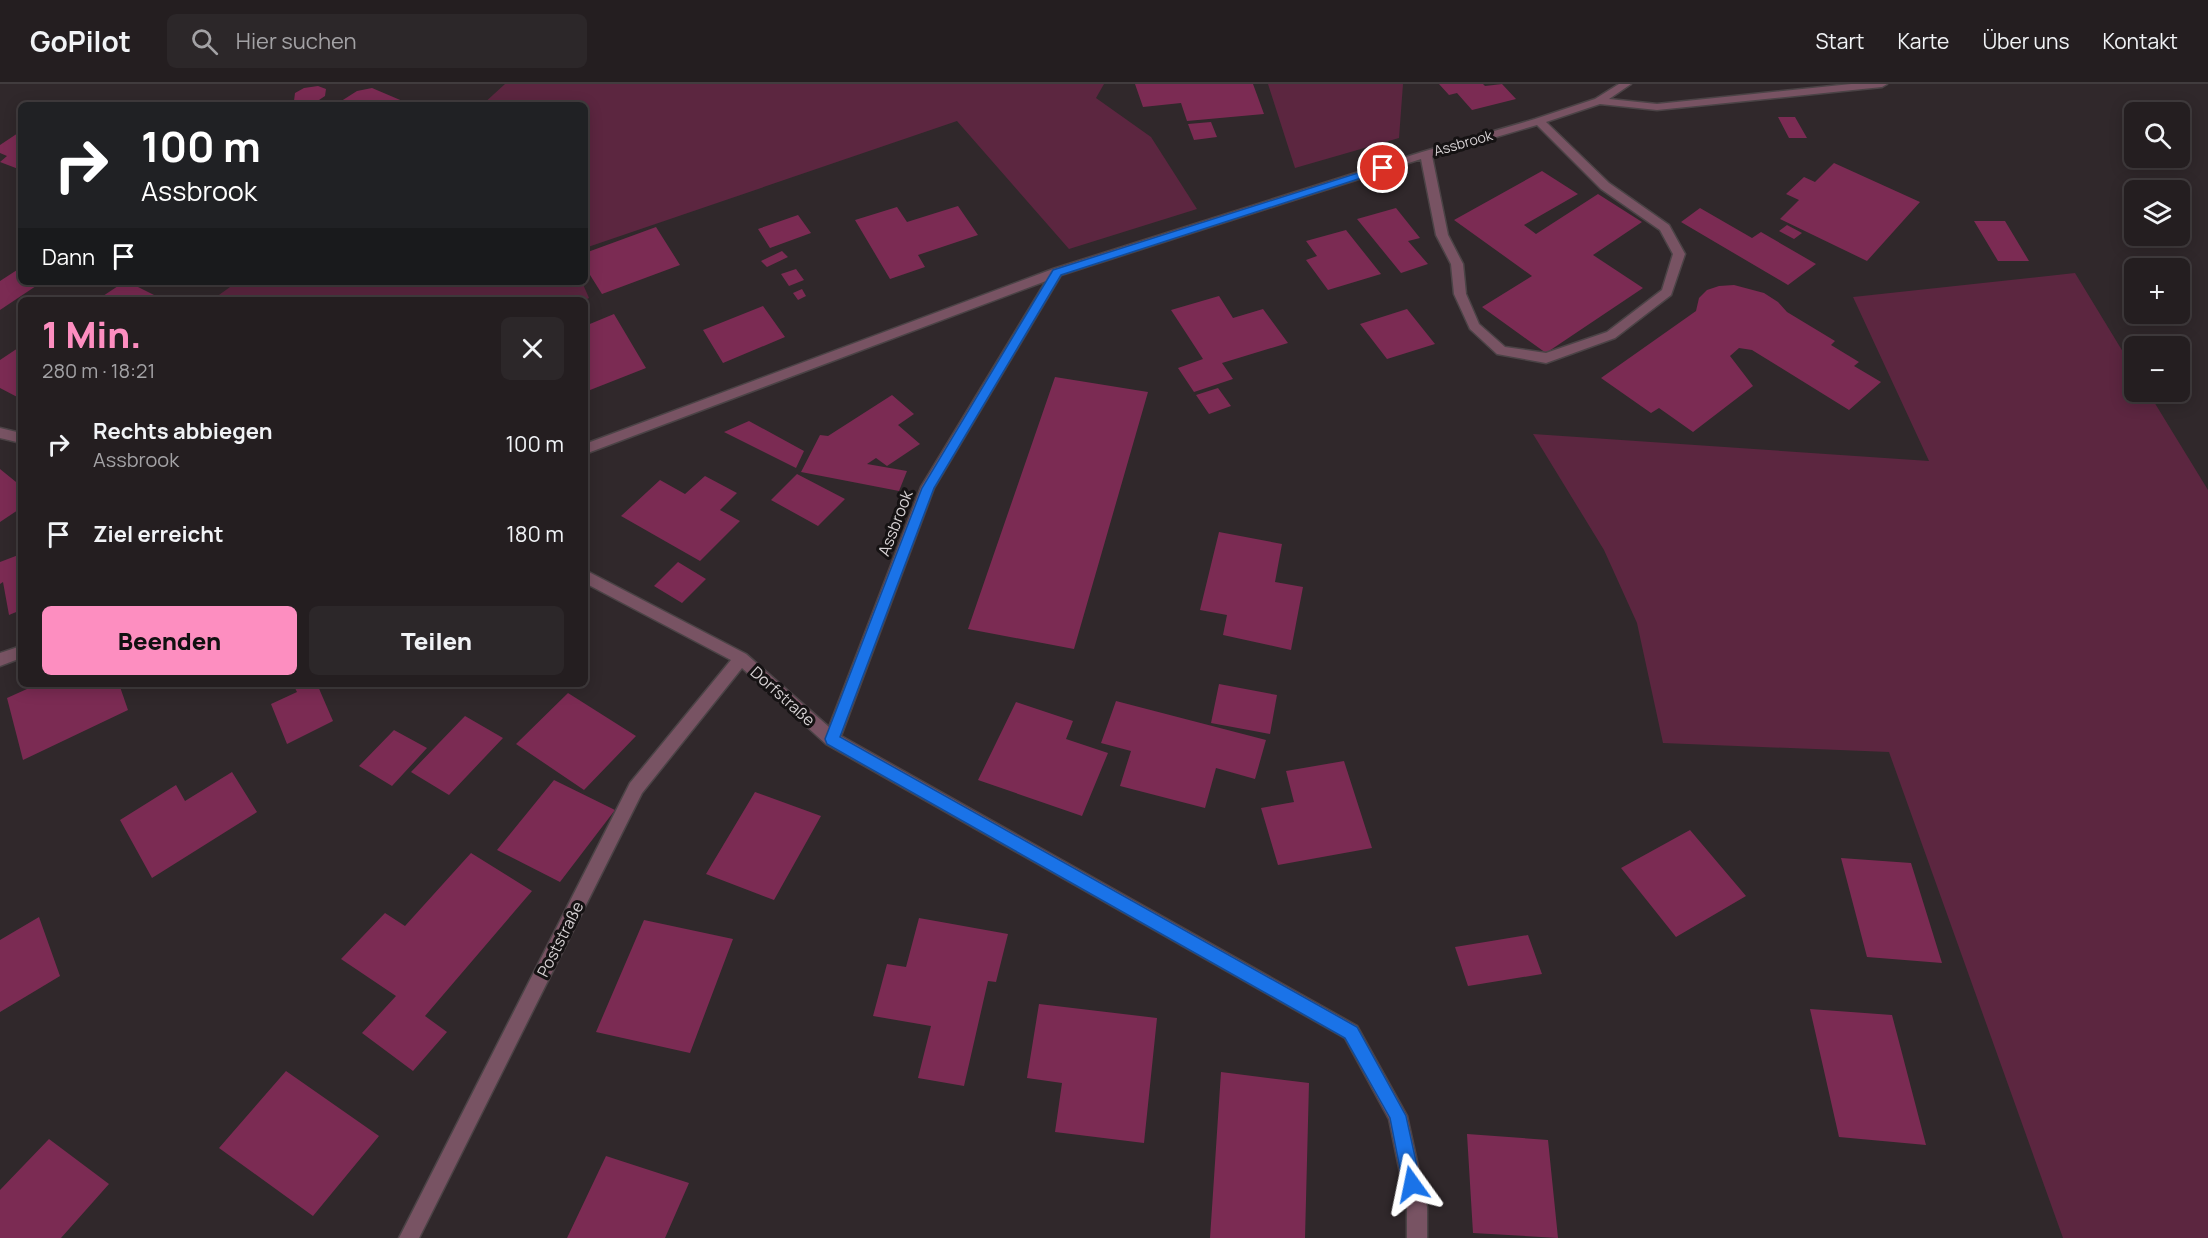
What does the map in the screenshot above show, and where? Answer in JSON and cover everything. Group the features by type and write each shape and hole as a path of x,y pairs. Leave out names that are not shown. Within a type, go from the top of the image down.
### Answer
{"street":[{"name":"Assbrook","path":"588,448 1057,272 1426,154 1539,121 1599,101 1626,84"},
{"path":"1599,101 1656,107 1882,84"},
{"path":"1426,154 1442,235 1457,264 1460,294 1474,326 1501,351 1546,358 1611,335 1645,311 1667,292 1679,254 1665,228 1605,186 1539,121"},
{"name":"Assbrook","path":"832,739 928,488 1057,272"},
{"path":"0,433 18,437"},
{"name":"Dorfstraße","path":"588,578 741,658 832,739 1351,1032 1398,1116 1417,1207 1417,1238"},
{"path":"0,660 18,653"},
{"name":"Poststraße","path":"409,1238 636,788 741,658"}],"shaded area":[{"path":"505,84 1104,84 1096,98 1151,137 1197,209 1069,249 957,121 588,247 588,102 485,102"},
{"path":"1268,84 1403,84 1399,138 1295,168"},
{"path":"2075,273 2124,354 2124,402 2154,402 2208,490 2208,1238 2063,1238 1889,752 1663,743 1637,623 1604,550 1533,434 1929,461 1853,297"},
{"path":"233,285 583,285 589,298 588,297 216,297"}],"building":[{"path":"1135,84 1253,84 1264,114 1187,121 1181,103 1143,107"},
{"path":"1439,84 1483,84 1485,86 1502,84 1516,99 1472,110 1457,93 1449,95"},
{"path":"318,86 326,89 325,96 316,102 294,101 295,93 304,88"},
{"path":"372,88 405,102 340,102 357,91"},
{"path":"1778,117 1795,117 1807,138 1789,138"},
{"path":"1211,122 1217,137 1194,140 1188,124"},
{"path":"18,133 18,169 0,162 7,156 0,153 0,145"},
{"path":"1834,163 1920,202 1867,261 1780,219 1799,200 1786,194 1804,177 1815,182"},
{"path":"1542,171 1578,194 1524,225 1536,234 1598,194 1642,222 1593,255 1643,288 1546,353 1482,307 1532,276 1454,220"},
{"path":"958,206 978,235 918,255 925,267 890,279 855,220 897,207 907,222"},
{"path":"1396,208 1420,238 1408,241 1428,264 1401,273 1357,219"},
{"path":"1700,208 1752,238 1761,232 1816,264 1788,285 1681,222"},
{"path":"798,215 811,233 770,248 758,229"},
{"path":"1974,221 2005,221 2029,261 1998,261"},
{"path":"1787,225 1802,233 1794,239 1779,231"},
{"path":"656,227 680,265 602,294 588,272 588,252"},
{"path":"1346,230 1381,274 1328,290 1306,260 1317,256 1306,241"},
{"path":"782,251 788,257 767,267 761,261"},
{"path":"796,269 804,280 789,286 781,274"},
{"path":"17,270 18,285 38,285 0,310 0,281"},
{"path":"120,285 134,285 158,297 102,297"},
{"path":"1734,285 1764,293 1778,302 1787,312 1835,341 1831,345 1859,362 1854,366 1881,382 1849,410 1752,350 1739,348 1730,356 1753,386 1693,432 1659,408 1651,413 1601,378 1696,311 1699,298 1707,290"},
{"path":"802,289 806,296 798,300 793,293"},
{"path":"1219,296 1233,318 1263,309 1288,343 1222,363 1233,379 1194,392 1178,368 1203,359 1171,310"},
{"path":"763,306 785,337 723,363 703,330"},
{"path":"1407,309 1435,344 1387,359 1360,324"},
{"path":"614,314 646,368 588,391 588,325"},
{"path":"18,348 18,397 0,388 0,360"},
{"path":"1055,377 1148,392 1074,649 968,629"},
{"path":"1218,388 1231,406 1209,414 1196,395"},
{"path":"892,395 914,414 898,425 920,444 887,466 876,458 867,464 907,471 899,491 801,472 820,435 828,436"},
{"path":"749,421 804,451 796,468 724,432"},
{"path":"0,469 18,484 18,510 0,522"},
{"path":"797,474 845,499 818,526 771,500"},
{"path":"705,476 737,493 720,510 740,521 700,561 621,516 660,480 685,494"},
{"path":"1219,532 1282,544 1275,582 1303,587 1291,650 1223,635 1227,615 1200,610"},
{"path":"18,555 18,611 9,615 3,582 0,584 0,562"},
{"path":"678,562 706,579 682,603 654,586"},
{"path":"1219,684 1277,695 1270,734 1211,723"},
{"path":"31,687 120,687 128,710 23,760 7,698"},
{"path":"294,687 318,687 333,721 287,744 271,704 297,692"},
{"path":"568,693 636,736 584,790 516,744"},
{"path":"1116,701 1266,740 1255,779 1216,768 1205,808 1120,786 1131,751 1101,743"},
{"path":"1016,702 1073,721 1066,739 1108,753 1082,816 978,780"},
{"path":"465,716 503,738 449,795 411,772"},
{"path":"394,730 427,748 392,786 359,766"},
{"path":"1344,761 1372,848 1278,865 1261,808 1294,802 1286,771"},
{"path":"232,772 257,812 152,878 120,820 176,785 185,801"},
{"path":"554,780 615,810 560,882 497,850"},
{"path":"755,792 821,816 774,900 706,874"},
{"path":"1690,830 1746,896 1676,937 1621,868"},
{"path":"471,853 532,891 425,1016 447,1032 413,1071 362,1033 396,996 341,959 385,913 405,926"},
{"path":"1841,858 1911,863 1942,963 1867,957"},
{"path":"39,917 60,976 0,1012 0,940"},
{"path":"919,918 1008,934 996,982 988,981 964,1086 918,1078 931,1026 873,1016 887,964 906,967"},
{"path":"644,920 733,939 690,1053 596,1032"},
{"path":"1528,935 1542,974 1468,986 1455,947"},
{"path":"1039,1004 1157,1018 1144,1143 1055,1132 1062,1083 1027,1078"},
{"path":"1810,1009 1892,1015 1926,1145 1839,1137"},
{"path":"286,1071 379,1136 313,1216 219,1148"},
{"path":"1221,1072 1309,1083 1305,1238 1210,1238"},
{"path":"1467,1134 1548,1140 1558,1238 1473,1233"},
{"path":"49,1139 109,1184 61,1238 0,1238 0,1190"},
{"path":"606,1156 689,1183 665,1238 567,1238"}],"route":[{"path":"1383,168 1057,272 928,488 832,739 1351,1032 1398,1116 1412,1184"}]}
